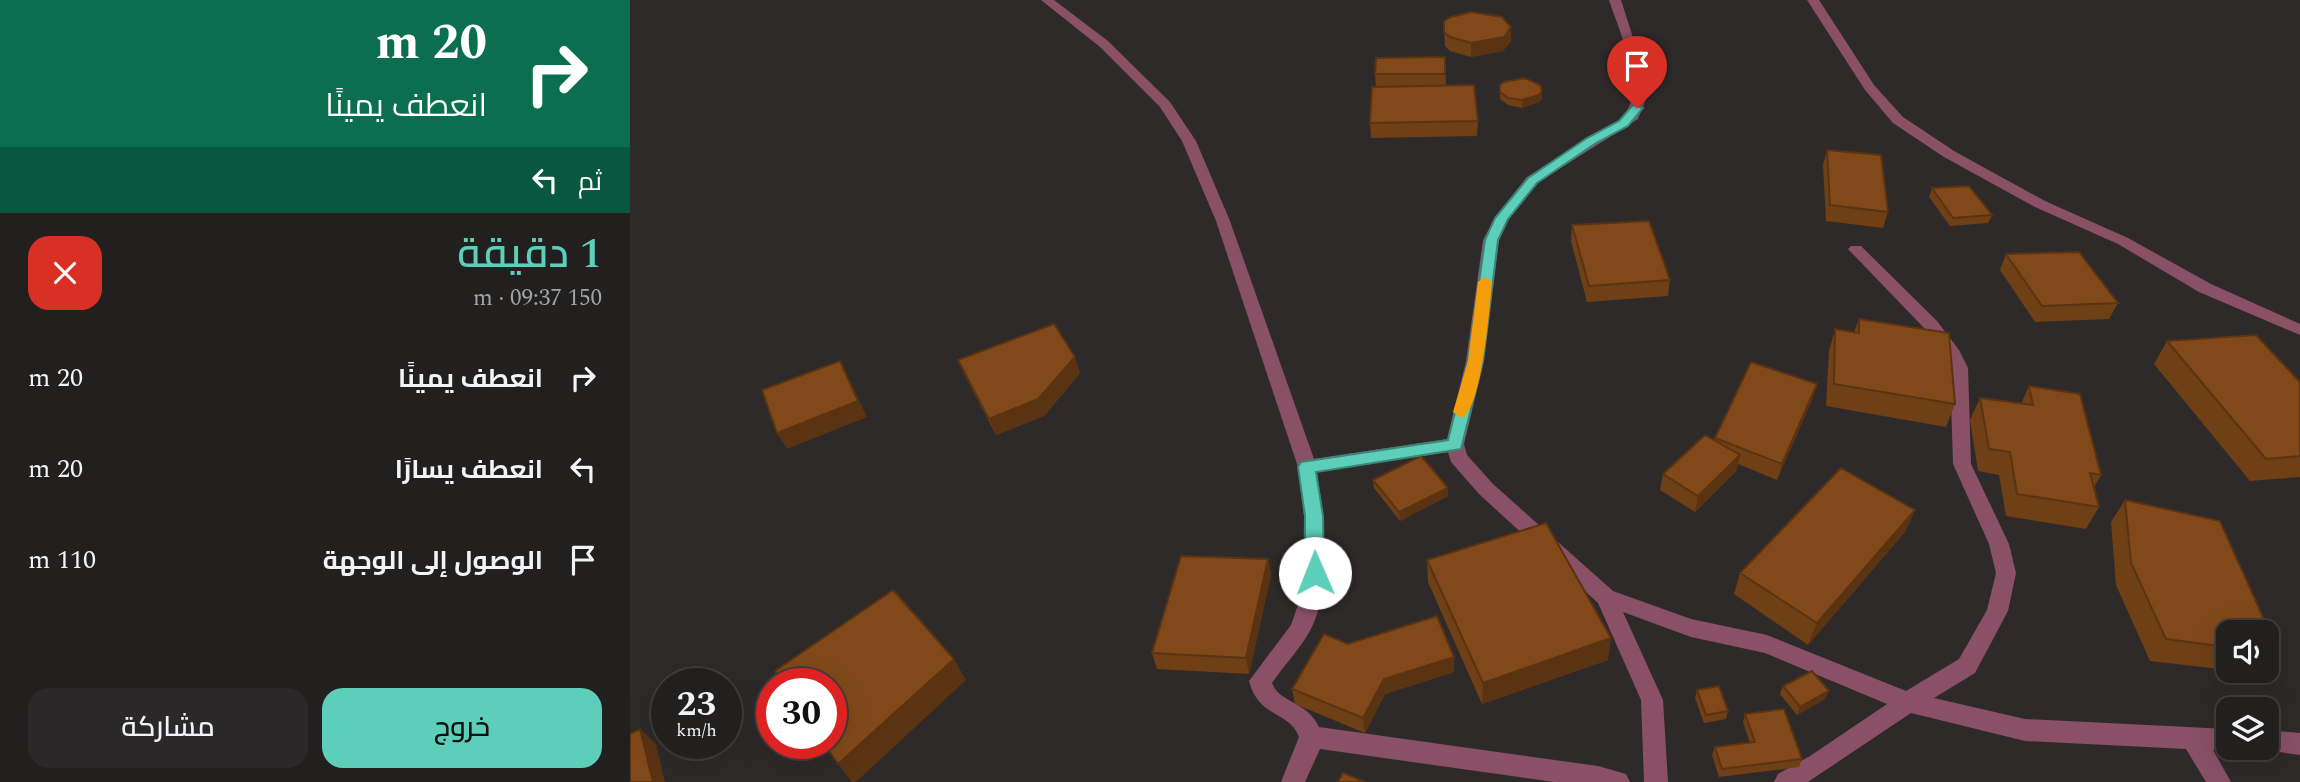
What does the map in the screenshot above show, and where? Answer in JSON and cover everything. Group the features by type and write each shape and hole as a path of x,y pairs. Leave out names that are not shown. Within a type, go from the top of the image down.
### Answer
{"street":[{"path":"1047,0 1104,44 1165,105 1189,141 1223,221 1307,467 1314,516 1313,590 1300,629 1259,681 1267,698 1275,706 1303,721 1311,737 1307,753 1293,782"},
{"path":"1615,0 1638,72 1640,99 1633,116 1624,123 1532,180 1502,218 1491,240 1475,361 1455,444 1458,457 1486,489 1606,597 1691,628 1767,644 1908,702 2025,730 2216,740"},
{"path":"1813,0 1870,87 1898,120 1949,153 2040,204 2123,241 2206,288 2300,330"},
{"path":"1786,782 1818,764 1908,702 1967,666 1997,611 2006,573 1999,544 1962,464 1959,368 1951,350 1931,325 1856,248"},
{"path":"1307,467 1455,444"},
{"path":"1606,597 1651,700 1656,782"},
{"path":"1311,737 1618,782"},
{"path":"2193,739 2219,782"},
{"path":"2279,742 2300,744"}],"building":[{"path":"1471,12 1502,17 1511,27 1504,37 1471,43 1450,37 1444,32 1444,21"},
{"path":"1445,57 1445,74 1375,74 1376,58"},
{"path":"1524,78 1540,85 1542,91 1539,95 1522,100 1508,98 1500,92 1500,85 1504,82"},
{"path":"1474,85 1478,121 1370,123 1372,87"},
{"path":"1827,150 1881,155 1888,212 1830,205"},
{"path":"1969,186 1992,215 1953,218 1932,188"},
{"path":"1649,221 1670,280 1589,286 1572,225"},
{"path":"2079,252 2118,303 2042,306 2006,254"},
{"path":"1859,319 1949,333 1955,404 1834,384 1835,329 1859,333"},
{"path":"1054,324 1075,357 1038,399 989,419 958,360"},
{"path":"2256,335 2300,382 2300,456 2266,459 2167,341"},
{"path":"840,361 858,401 777,433 762,390"},
{"path":"1751,362 1817,384 1782,464 1715,438"},
{"path":"2029,386 2080,394 2101,475 2090,473 2099,507 2017,494 2010,452 1989,449 1980,398 2033,405"},
{"path":"1705,435 1740,455 1698,496 1663,474"},
{"path":"1421,456 1448,488 1399,512 1373,480"},
{"path":"1841,468 1915,510 1817,623 1740,573"},
{"path":"2125,500 2220,521 2264,620 2216,620 2216,645 2166,639 2131,563"},
{"path":"1546,523 1611,638 1483,683 1427,560"},
{"path":"1181,556 1268,559 1246,658 1152,653"},
{"path":"893,590 954,659 847,756 847,668 779,668"},
{"path":"1437,616 1454,657 1384,679 1363,718 1292,689 1324,634 1348,644"},
{"path":"1812,671 1829,691 1800,707 1783,686"},
{"path":"1719,686 1728,711 1706,715 1697,690"},
{"path":"1784,709 1802,759 1722,769 1715,747 1755,742 1745,714"},
{"path":"640,729 653,782 630,782 630,734"},
{"path":"1343,773 1365,782 1338,782"}],"slow traffic":[{"path":"1461,412 1475,361 1485,282"}],"route":[{"path":"1315,573 1314,516 1307,467 1455,444 1475,361 1491,240 1502,218 1532,180 1624,123 1633,116 1637,108"}]}
